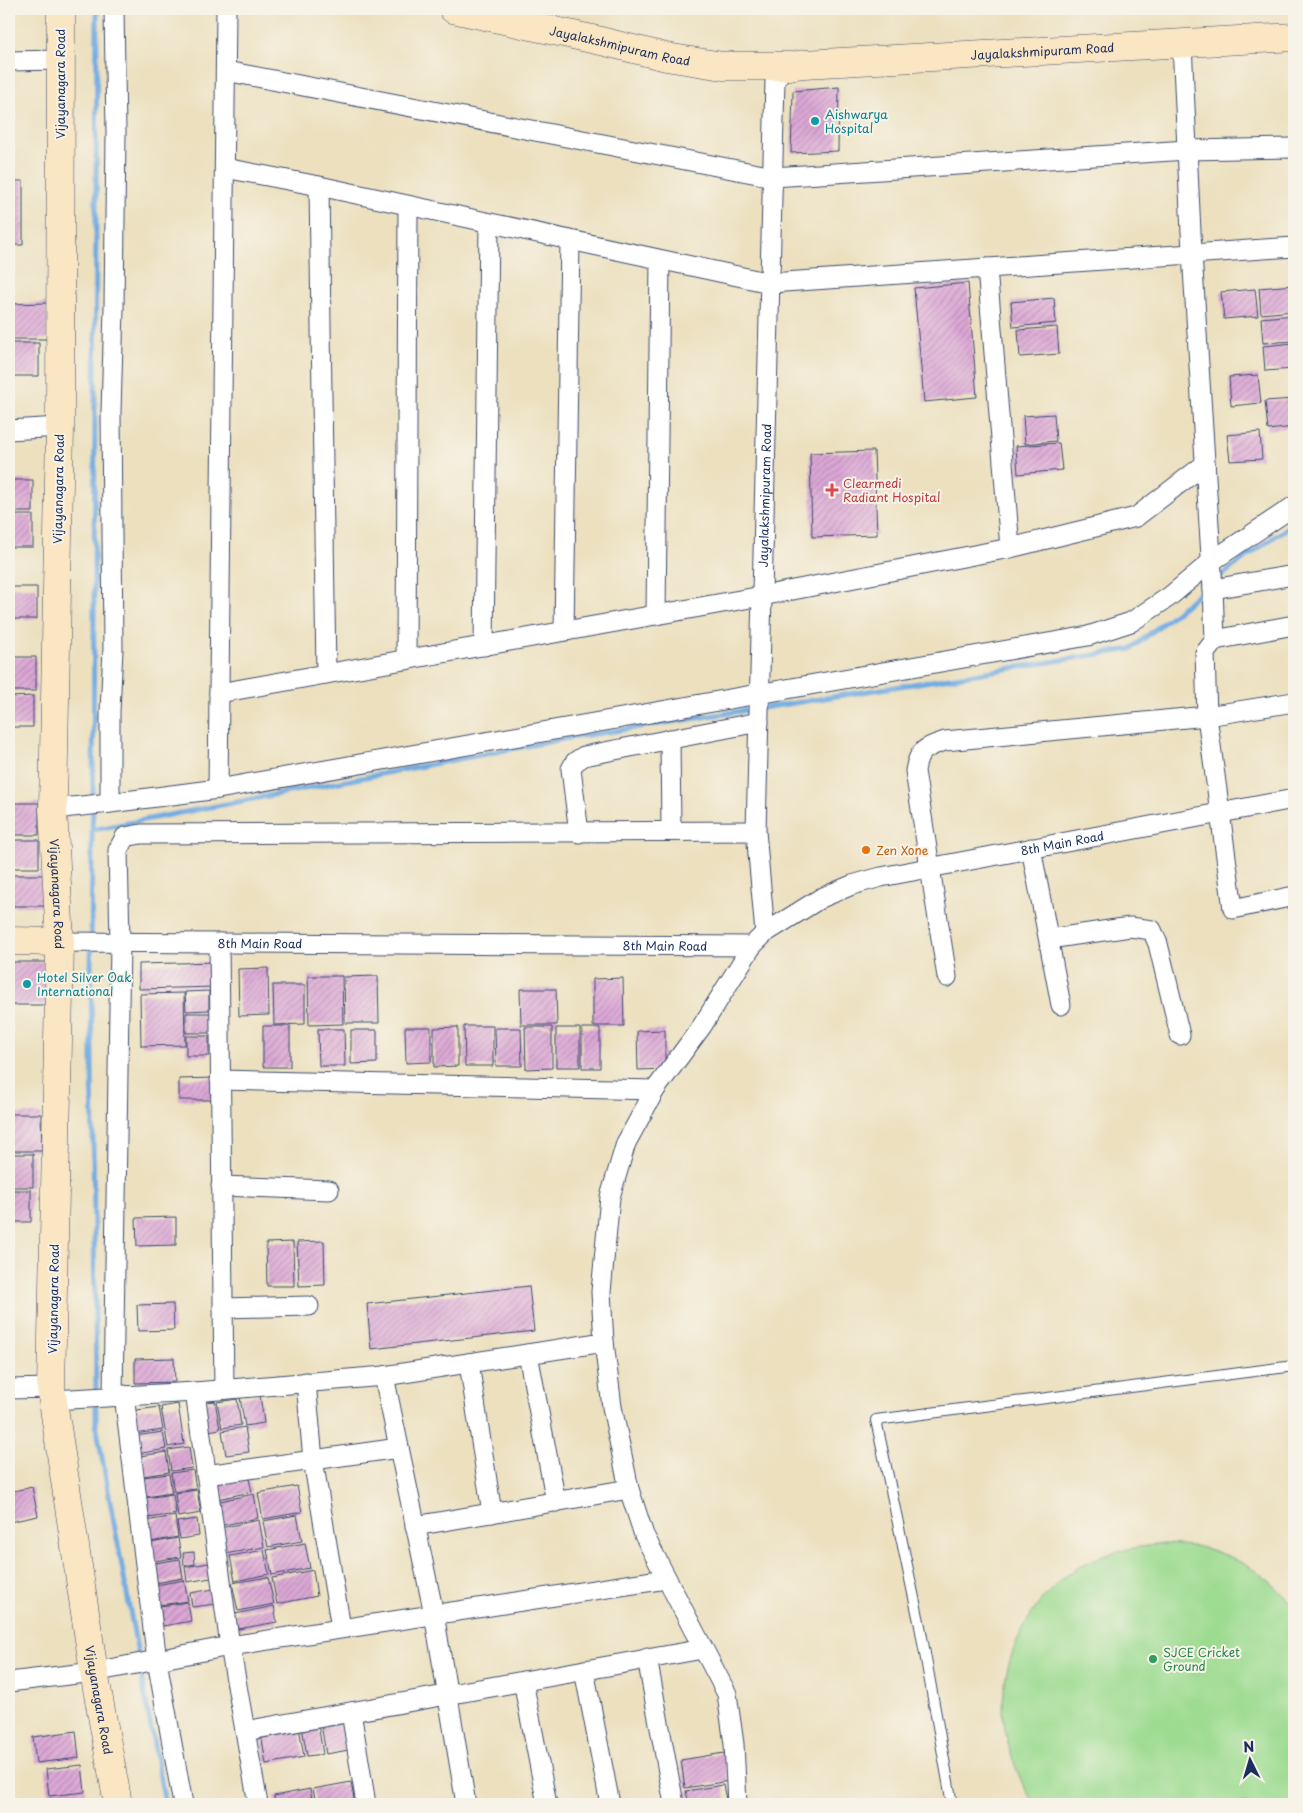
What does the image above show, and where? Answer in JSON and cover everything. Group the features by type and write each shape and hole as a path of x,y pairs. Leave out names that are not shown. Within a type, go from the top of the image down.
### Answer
{"street":[{"name":"Vijayanagara Road","path":"60,9 60,427 53,809 60,942 52,1394 94,1672 118,1804"},
{"path":"110,803 110,711 113,649 111,412 116,142 114,9"},
{"path":"218,789 226,9"},
{"name":"Jayalakshmipuram Road","path":"453,9 513,15 666,57 723,66 790,66 1294,37"},
{"path":"1182,44 1204,464 1212,561 1215,640 1205,653 1208,716 1219,814 1233,909 1294,896"},
{"path":"9,61 60,60"},
{"name":"Jayalakshmipuram Road","path":"759,939 756,830 775,80 781,72 790,66"},
{"path":"226,71 773,177 1187,150 1294,148"},
{"path":"224,168 319,186 770,283 1294,247"},
{"path":"319,186 326,674"},
{"path":"406,660 408,206"},
{"path":"484,646 488,223"},
{"path":"564,631 570,240"},
{"path":"656,615 660,260"},
{"path":"987,268 1010,548"},
{"path":"9,430 60,427"},
{"path":"219,693 762,596 1010,548 1136,517 1204,464"},
{"path":"53,809 218,789 1088,636 1131,622 1170,597 1212,561 1294,506"},
{"path":"1213,589 1294,575"},
{"path":"1215,640 1294,625"},
{"path":"947,977 915,771 917,759 927,747 945,740 1208,716 1294,702"},
{"path":"578,833 571,769 575,762 584,756 759,722"},
{"path":"670,739 671,832"},
{"name":"8th Main Road","path":"9,941 219,943 759,939 821,898 852,885 881,877 1294,799"},
{"path":"183,1804 157,1661 118,1396 120,942 118,850 125,837 141,834 578,833 756,830"},
{"path":"1031,848 1061,1005"},
{"path":"1049,939 1130,928 1152,930 1158,944 1180,1035"},
{"path":"737,1804 734,1744 728,1694 644,1535 629,1489 612,1407 604,1342 601,1292 610,1197 626,1143 655,1090 702,1026 759,939"},
{"path":"219,943 224,1389"},
{"path":"220,1080 655,1090"},
{"path":"221,1186 329,1190"},
{"path":"223,1308 309,1306"},
{"path":"9,1388 52,1394 118,1396 195,1392 384,1376 604,1342"},
{"path":"528,1354 556,1502"},
{"path":"469,1363 492,1513"},
{"path":"384,1376 434,1614 466,1804"},
{"path":"306,1382 312,1460 341,1628"},
{"path":"195,1392 230,1646 258,1804"},
{"path":"206,1475 399,1448"},
{"path":"415,1526 629,1489"},
{"path":"9,1682 94,1672 230,1646 666,1579"},
{"path":"245,1731 703,1648"},
{"path":"647,1658 674,1804"},
{"path":"584,1670 610,1804"},
{"path":"523,1681 547,1804"},
{"path":"351,1712 366,1804"}],"lane":[{"path":"952,1804 920,1626 876,1420 1294,1366"}],"green space":[{"name":"SJCE Cricket Ground","path":"1164,1544 1199,1547 1239,1561 1276,1587 1294,1608 1294,1804 1036,1804 1026,1791 1007,1739 1003,1713 1005,1685 1011,1659 1021,1633 1035,1609 1053,1588 1073,1571 1097,1558 1130,1549"}],"building":[{"name":"Aishwarya Hospital","path":"839,87 838,151 791,153 793,91"},
{"path":"9,181 23,181 23,245 9,245"},
{"path":"968,283 977,397 924,402 914,288"},
{"path":"1294,285 1294,311 1261,314 1259,288"},
{"path":"1255,289 1258,316 1224,319 1221,292"},
{"path":"1054,298 1056,323 1013,327 1011,302"},
{"path":"47,303 47,339 9,339 9,304"},
{"path":"1294,315 1294,341 1263,343 1261,318"},
{"path":"1057,327 1059,354 1020,357 1018,330"},
{"path":"9,343 39,343 39,376 9,376"},
{"path":"1294,343 1294,369 1265,371 1263,346"},
{"path":"1258,375 1261,403 1231,406 1229,377"},
{"path":"1294,399 1294,427 1268,430 1265,401"},
{"path":"1054,414 1056,441 1025,444 1023,416"},
{"path":"1260,432 1262,459 1230,461 1227,435"},
{"path":"1059,443 1062,470 1018,474 1016,446"},
{"path":"874,451 877,535 812,537 810,453"},
{"path":"9,480 33,480 33,512 9,512"},
{"path":"9,515 33,515 33,547 9,547"},
{"path":"9,587 37,587 37,619 9,619"},
{"path":"9,657 36,657 36,691 9,691"},
{"path":"33,696 33,727 9,727 9,697"},
{"path":"9,803 39,803 39,835 9,835"},
{"path":"9,840 39,840 39,868 9,868"},
{"path":"9,875 45,875 45,906 9,906"},
{"name":"Hotel Silver Oak International","path":"9,962 46,962 46,1005 9,1005"},
{"path":"216,962 216,987 139,989 139,964"},
{"path":"268,968 269,1015 239,1016 238,969"},
{"path":"308,976 342,976 343,1024 309,1025"},
{"path":"378,976 379,1023 345,1023 344,977"},
{"path":"623,978 624,1026 593,1026 593,979"},
{"path":"273,985 305,985 305,1024 274,1025"},
{"path":"520,989 556,989 557,1025 521,1025"},
{"path":"209,991 209,1010 186,1011 185,992"},
{"path":"184,993 185,1045 141,1046 140,994"},
{"path":"186,1013 211,1013 211,1033 186,1033"},
{"path":"263,1026 290,1026 290,1067 263,1067"},
{"path":"464,1026 493,1026 493,1066 465,1066"},
{"path":"405,1027 431,1027 431,1062 406,1063"},
{"path":"458,1027 458,1066 434,1067 434,1028"},
{"path":"525,1027 552,1027 552,1068 526,1069"},
{"path":"495,1028 521,1028 522,1066 496,1066"},
{"path":"556,1028 580,1028 580,1067 556,1067"},
{"path":"582,1028 600,1028 600,1068 582,1068"},
{"path":"318,1029 344,1029 345,1066 319,1066"},
{"path":"351,1030 377,1030 377,1063 351,1064"},
{"path":"665,1030 665,1069 638,1070 637,1031"},
{"path":"186,1036 209,1036 209,1056 186,1056"},
{"path":"214,1078 214,1100 179,1100 179,1079"},
{"path":"9,1114 41,1114 42,1151 9,1151"},
{"path":"9,1154 33,1154 33,1187 9,1187"},
{"path":"9,1190 31,1190 31,1222 9,1222"},
{"path":"176,1217 176,1245 137,1246 136,1218"},
{"path":"324,1241 325,1285 299,1286 297,1242"},
{"path":"293,1242 294,1286 267,1286 266,1243"},
{"path":"529,1286 534,1331 371,1349 367,1304"},
{"path":"173,1304 174,1330 138,1331 137,1305"},
{"path":"174,1358 175,1382 135,1383 135,1359"},
{"path":"260,1395 264,1423 245,1426 240,1398"},
{"path":"237,1399 241,1425 222,1428 217,1402"},
{"path":"215,1401 220,1429 202,1432 198,1403"},
{"path":"178,1404 184,1444 168,1447 161,1407"},
{"path":"159,1407 163,1430 134,1434 130,1411"},
{"path":"245,1427 249,1452 226,1455 222,1431"},
{"path":"163,1432 166,1449 137,1454 135,1436"},
{"path":"189,1447 192,1468 171,1471 168,1450"},
{"path":"166,1452 169,1472 143,1476 140,1456"},
{"path":"193,1470 196,1489 174,1492 171,1473"},
{"path":"169,1474 172,1493 146,1497 143,1477"},
{"path":"248,1474 252,1492 217,1499 214,1481"},
{"path":"297,1486 302,1512 263,1519 258,1493"},
{"path":"32,1487 38,1516 9,1522 9,1492"},
{"path":"197,1490 201,1513 178,1517 175,1493"},
{"path":"173,1494 176,1514 148,1518 145,1498"},
{"path":"254,1494 258,1518 219,1526 215,1502"},
{"path":"297,1515 302,1541 268,1547 263,1521"},
{"path":"175,1516 178,1537 150,1542 146,1521"},
{"path":"197,1519 199,1536 180,1539 177,1522"},
{"path":"259,1520 264,1547 225,1554 220,1528"},
{"path":"178,1538 181,1557 153,1561 150,1543"},
{"path":"305,1543 310,1568 272,1575 267,1550"},
{"path":"264,1550 269,1574 235,1581 230,1556"},
{"path":"194,1552 195,1564 184,1566 183,1553"},
{"path":"180,1559 183,1578 156,1583 154,1563"},
{"path":"209,1563 211,1578 187,1582 185,1567"},
{"path":"313,1570 317,1596 277,1604 272,1578"},
{"path":"268,1577 274,1604 238,1611 232,1583"},
{"path":"184,1580 188,1601 160,1605 156,1585"},
{"path":"214,1589 216,1604 192,1607 190,1593"},
{"path":"188,1602 191,1621 163,1626 160,1606"},
{"path":"274,1606 277,1622 238,1629 235,1614"},
{"path":"344,1720 349,1750 326,1754 321,1724"},
{"path":"318,1724 323,1754 307,1756 302,1727"},
{"path":"299,1727 304,1757 266,1764 261,1733"},
{"path":"76,1731 79,1758 36,1763 33,1737"},
{"path":"724,1753 729,1781 685,1788 681,1760"},
{"path":"82,1765 85,1792 49,1796 46,1769"},
{"path":"351,1782 355,1804 316,1804 313,1789"},
{"path":"723,1785 727,1804 689,1804 686,1791"},
{"path":"310,1789 313,1804 275,1804 274,1796"}],"waterway":[{"path":"93,801 97,9"},
{"path":"1218,579 1294,523"},
{"path":"763,708 1131,649 1207,587"},
{"path":"96,1394 91,972 92,830 563,739 754,709"},
{"path":"92,830 93,809"},
{"path":"96,1402 96,1424 139,1660"},
{"path":"140,1668 165,1804"}],"place":[{"name":"Aishwarya Hospital","path":"815,121"},
{"name":"Clearmedi Radiant Hospital","path":"832,490"},
{"name":"Zen Xone","path":"866,850"},
{"name":"Hotel Silver Oak International","path":"27,984"},
{"name":"SJCE Cricket Ground","path":"1153,1659"}]}
